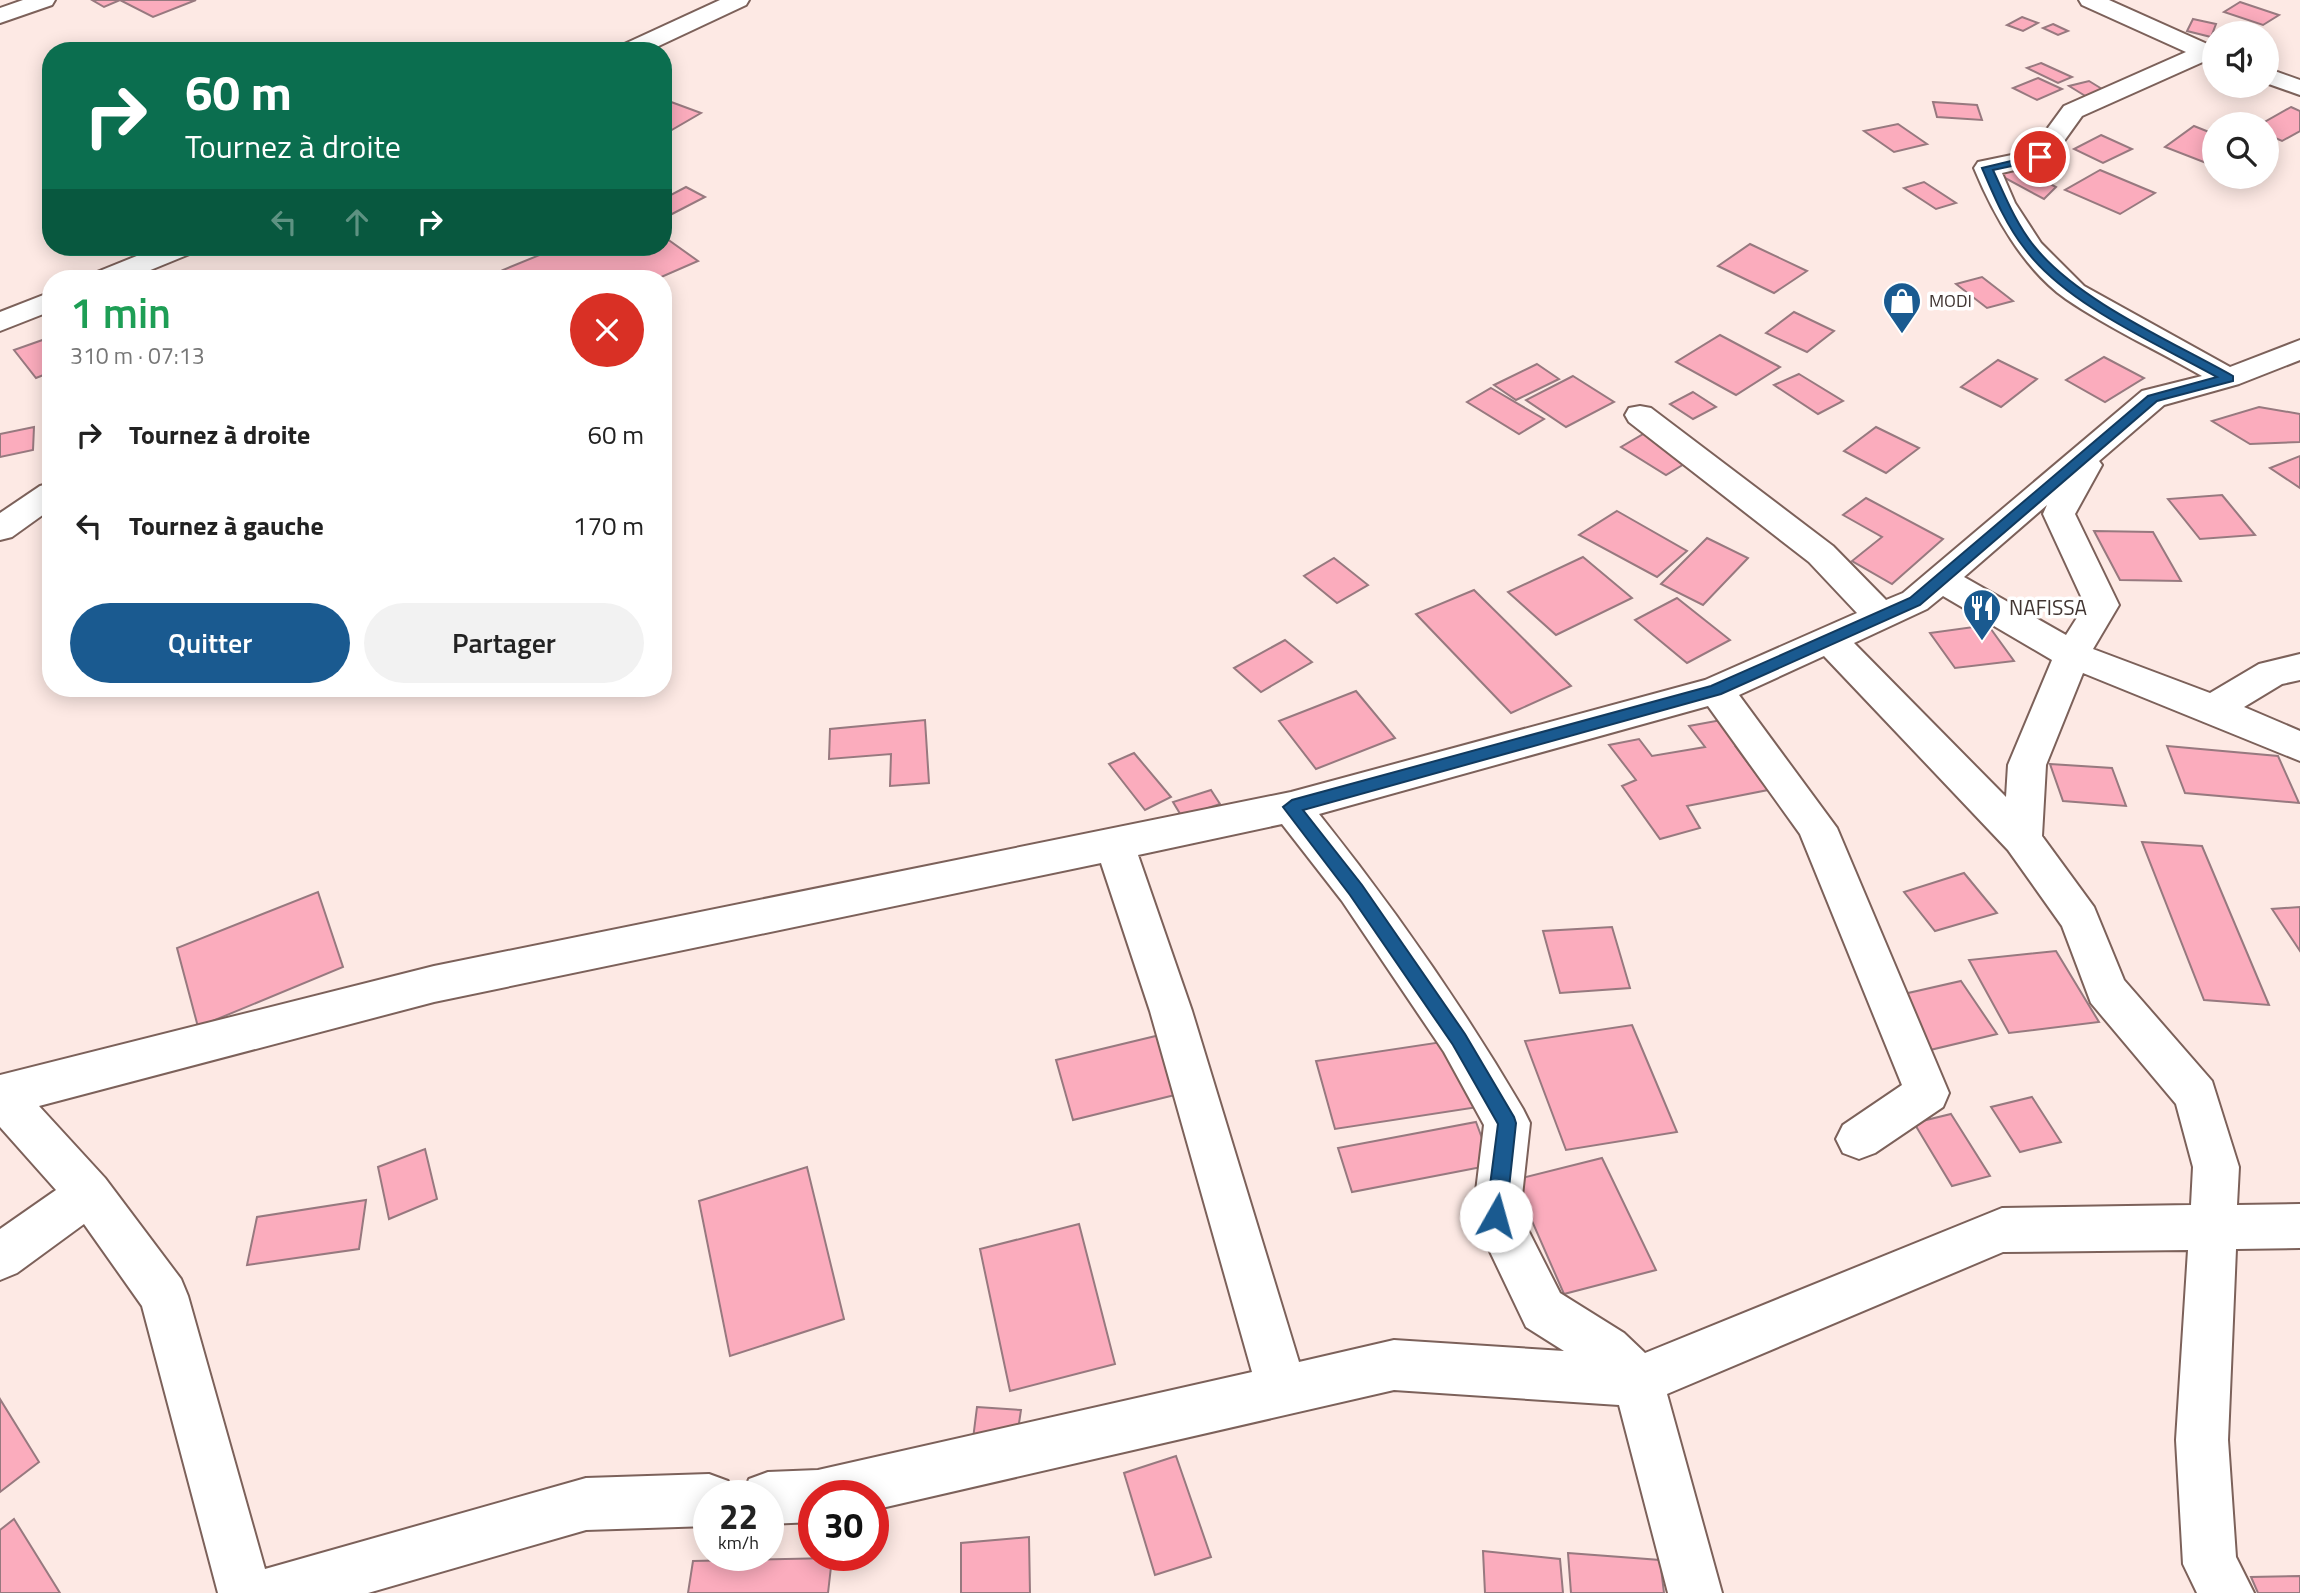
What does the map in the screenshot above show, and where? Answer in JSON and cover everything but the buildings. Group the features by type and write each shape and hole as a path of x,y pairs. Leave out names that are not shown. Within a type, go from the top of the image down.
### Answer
{"street":[{"path":"0,16 44,0"},
{"path":"647,42 738,0"},
{"path":"2090,0 2202,51"},
{"path":"2202,57 2073,111 2040,157 1987,168 2002,203 2030,248 2074,292 2228,378"},
{"path":"2279,80 2300,88"},
{"path":"126,270 160,256"},
{"path":"0,322 42,305"},
{"path":"245,1593 163,1296 89,1194 1,1095 435,984 1292,807 1716,690 1915,601 2153,398 2228,378 2300,349"},
{"path":"1640,415 1821,554 1881,616"},
{"path":"2022,839 2027,765 2072,655 2102,605 2059,514 2099,442"},
{"path":"0,529 42,500"},
{"path":"1941,579 2072,655 2213,709 2300,747"},
{"path":"1829,639 2022,839 2080,919 2106,990 2196,1094 2216,1167 2202,1440 2210,1564 2227,1593"},
{"path":"2213,709 2273,673 2300,667"},
{"path":"1716,690 1817,828 1927,1093 1858,1139"},
{"path":"1292,807 1356,890 1459,1039 1507,1123 1496,1216 1544,1310 1606,1350 1638,1381 1695,1593"},
{"path":"1115,845 1171,1011 1283,1391"},
{"path":"0,1257 89,1194"},
{"path":"784,1497 818,1496 1394,1365 1638,1381 2002,1230 2300,1226"},
{"path":"274,1593 586,1504 693,1501"}],"place":[{"name":"MODI","path":"1902,335"},
{"name":"NAFISSA","path":"1982,642"}],"route":[{"path":"1496,1216 1507,1123 1459,1039 1356,890 1292,807 1716,690 1915,601 2153,398 2228,378 2074,292 2030,248 2002,203 1987,168 2040,157"}]}
